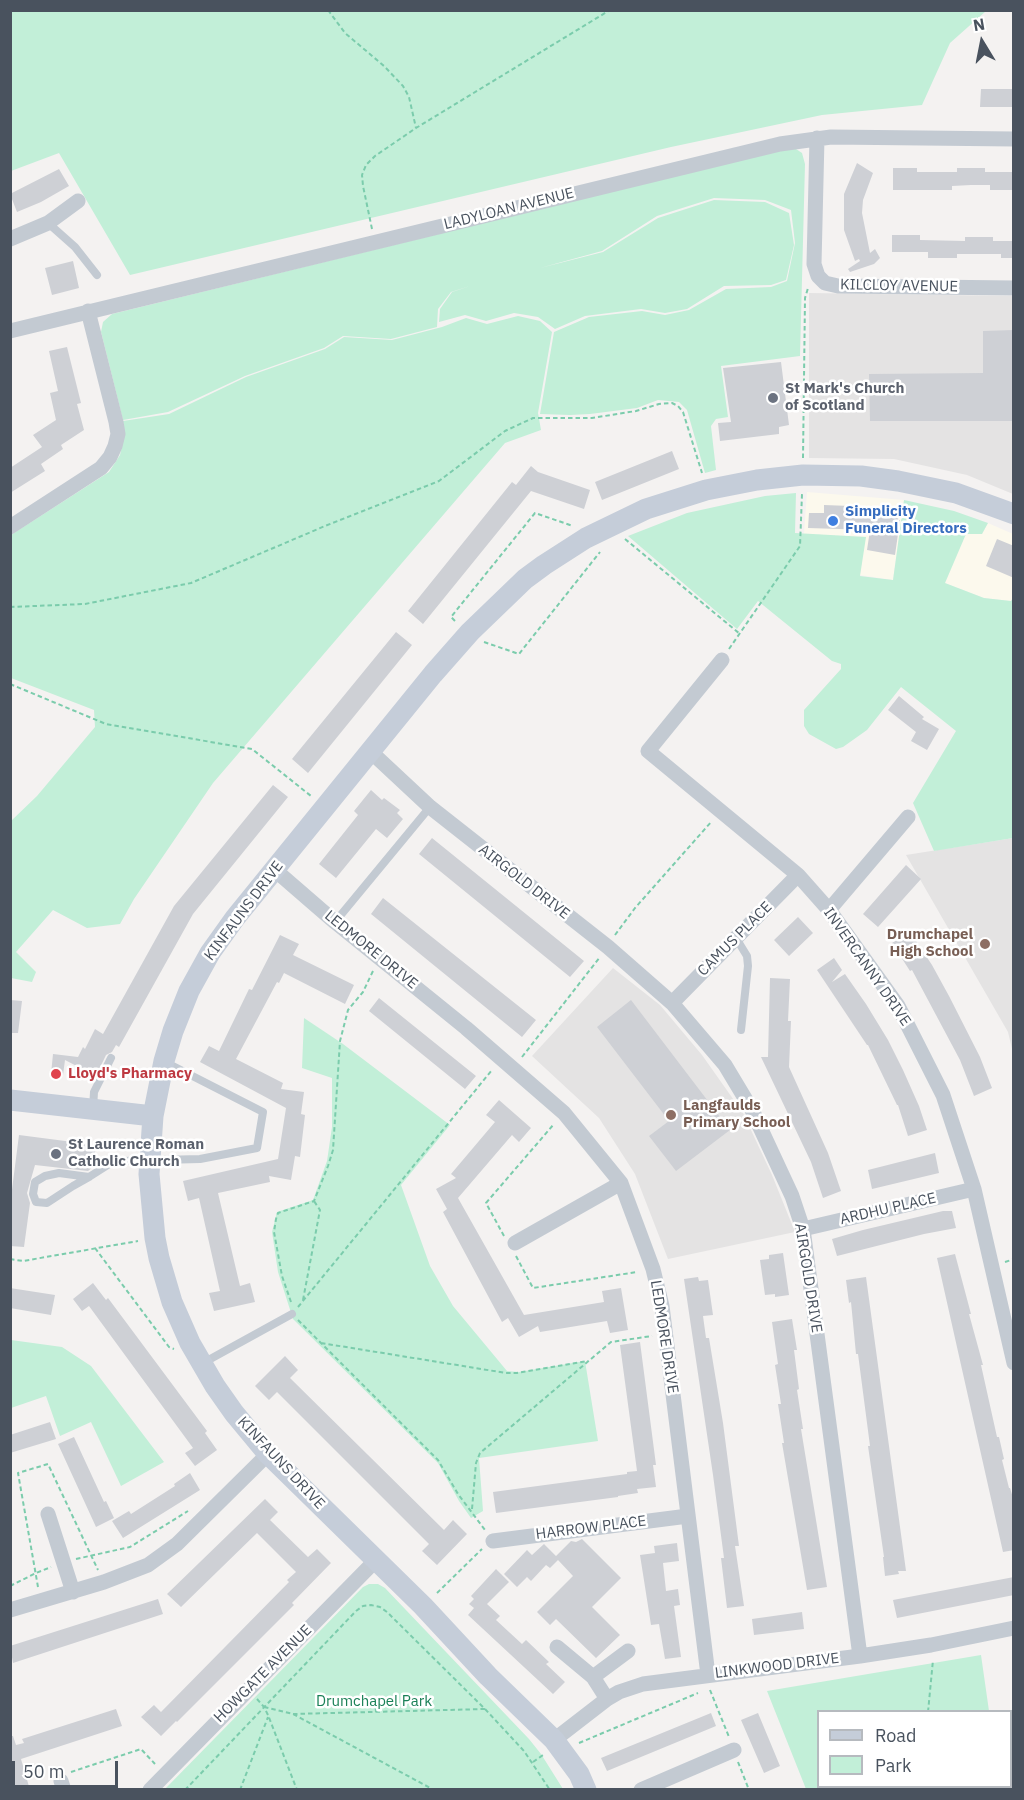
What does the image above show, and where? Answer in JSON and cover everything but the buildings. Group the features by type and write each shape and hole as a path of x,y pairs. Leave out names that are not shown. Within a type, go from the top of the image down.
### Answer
{"street":[{"name":"LADYLOAN AVENUE","path":"10,331 734,155 817,138 1014,139"},
{"name":"KILCLOY AVENUE","path":"817,138 814,264 818,276 825,283 838,286 1014,288"},
{"path":"10,239 48,223 78,201"},
{"path":"10,527 101,468 115,446 118,434 116,422 88,311"},
{"name":"KINFAUNS DRIVE","path":"586,1790 579,1774 558,1745 488,1676 423,1606 268,1454 234,1413 190,1343 165,1280 155,1238 149,1159 153,1116 164,1061 173,1032 189,991 210,953 235,918 433,674 470,632 525,579 586,538 646,509 706,490 757,480 803,476 861,476 898,481 956,493 1014,514"},
{"name":"INVERCANNY DRIVE","path":"722,660 648,751 798,875 829,910 898,1006 943,1095 974,1189 1014,1363"},
{"name":"AIRGOLD DRIVE","path":"370,752 430,807 603,953 672,1002 726,1065 752,1110 792,1196 802,1228 860,1656"},
{"path":"829,910 908,817"},
{"name":"LEDMORE DRIVE","path":"275,870 564,1113 621,1183 653,1269 666,1334 709,1682"},
{"name":"CAMUS PLACE","path":"672,1002 798,875"},
{"path":"10,1100 153,1116"},
{"path":"515,1243 621,1183"},
{"name":"ARDHU PLACE","path":"802,1228 974,1189"},
{"path":"10,1610 73,1592 132,1572 148,1564 177,1544 268,1454"},
{"path":"48,1514 73,1592"},
{"name":"HARROW PLACE","path":"493,1541 688,1516"},
{"name":"HOWGATE AVENUE","path":"150,1790 376,1560"},
{"name":"LINKWOOD DRIVE","path":"558,1745 608,1699 643,1684 709,1682 931,1645 1014,1628"},
{"path":"557,1647 592,1677 608,1699"},
{"path":"592,1677 628,1651"},
{"path":"641,1790 734,1750"}],"lane":[{"path":"48,223 75,247 97,275"},
{"path":"335,922 430,807"},
{"path":"736,938 747,956 748,966 741,1030"},
{"path":"93,1110 94,1092 111,1058"},
{"path":"89,1177 59,1173 45,1176 35,1182 33,1194 36,1202 47,1203 89,1177 111,1163 149,1159 200,1159 257,1148 263,1112 164,1061"},
{"path":"202,1364 292,1314"}],"path":[{"path":"328,10 345,33 384,66 403,86 409,97 416,128"},
{"path":"375,242 362,175 366,165 375,156 416,128 610,10"},
{"path":"10,607 85,604 191,583 439,481 505,431 533,418 592,418 672,403 683,412 703,476"},
{"path":"586,538 578,527 535,513 451,617 480,640 519,654 600,554 609,526 740,634"},
{"path":"10,684 106,724 252,749 314,798"},
{"path":"527,1050 635,908 720,811"},
{"path":"314,1201 333,1150 340,1041 348,1010 363,992 380,958"},
{"path":"292,1314 501,1058"},
{"path":"303,1301 320,1210 314,1201"},
{"path":"314,1201 278,1213 276,1219 274,1232 292,1314 438,1460 458,1494 493,1541 478,1551 423,1606"},
{"path":"10,1259 23,1261 155,1238"},
{"path":"95,1248 169,1347 175,1349 190,1343"},
{"path":"472,1512 476,1463 480,1454 611,1342 666,1334"},
{"path":"321,1343 506,1373 588,1361"},
{"path":"10,1586 63,1563 130,1547 192,1509 198,1509 206,1515"},
{"path":"185,1790 356,1611 363,1606 371,1605 387,1612 485,1709 524,1751 550,1790"},
{"path":"928,1710 933,1660 931,1645"},
{"path":"558,1745 709,1682 749,1790"},
{"path":"375,1700 376,1712"},
{"path":"264,1707 293,1714 434,1790"},
{"path":"264,1707 297,1790"},
{"path":"293,1714 485,1709"},
{"path":"240,1790 268,1715"},
{"path":"62,1785 59,1775 141,1749 165,1775"}],"shaded area":[{"path":"809,293 1013,296 1013,494 967,475 894,459 809,458"},
{"path":"807,492 904,500 893,580 860,575 865,537 804,534"},
{"path":"988,523 1013,534 1014,598 1011,601 984,598 945,583 966,533 982,534"},
{"name":"Drumchapel High School","path":"1013,838 1013,1053 1008,1032 906,855"},
{"name":"Langfaulds Primary School","path":"613,968 660,1005 702,1055 743,1113 795,1232 668,1259 635,1174 599,1118 532,1056"}],"green space":[{"path":"11,10 986,11 950,43 922,105 822,115 671,147 130,275 59,153 11,171"},
{"path":"789,148 802,153 805,164 800,356 721,366 728,417 716,419 711,426 716,470 705,473 687,410 679,402 658,400 637,408 590,414 540,414 554,332 589,317 642,311 665,315 689,310 726,289 771,287 787,281 795,243 791,210 765,200 714,198 657,216 602,251 540,268 603,252 658,218 714,200 765,202 789,213 794,245 786,280 771,285 724,286 687,309 665,313 641,309 585,316 555,329 538,317 514,313 486,321 465,315 439,322 440,309 452,292 470,286 451,292 438,309 437,327 391,339 343,336 324,348 245,376 168,412 123,420 101,332 103,322 112,314"},
{"path":"518,316 540,321 552,332 538,413 541,430 505,443 213,783 134,899 120,924 87,928 53,910 16,952 36,972 32,982 11,978 11,821 37,796 95,727 94,710 11,678 11,535 109,472 120,455 124,437 123,421 169,414 246,377 325,349 344,337 392,340 466,318 487,324"},
{"path":"796,493 795,533 866,537 860,576 893,580 904,500 954,511 988,523 982,534 966,534 945,583 984,598 1011,601 1013,598 1013,838 934,851 913,803 956,731 901,687 867,730 843,747 836,749 809,734 804,726 804,710 841,669 841,664 832,661 758,601 737,629 628,536 687,513 765,496"},
{"path":"304,1018 343,1044 450,1125 401,1185 430,1266 453,1306 507,1371 519,1372 585,1361 598,1441 479,1458 483,1511 471,1518 438,1463 293,1319 278,1272 272,1232 277,1212 313,1200 327,1161 332,1127 332,1078 302,1068"},
{"path":"11,1340 62,1347 91,1366 164,1462 121,1486 91,1422 60,1436 46,1396 11,1408"},
{"name":"Drumchapel Park","path":"378,1584 385,1588 529,1739 563,1789 165,1789 363,1587"},
{"path":"981,1655 989,1710 817,1710 817,1788 999,1789 806,1789 767,1691"}],"place":[{"name":"St Mark's Church of Scotland","path":"773,398"},
{"name":"Simplicity Funeral Directors","path":"833,521"},
{"name":"Drumchapel High School","path":"985,944"},
{"name":"Lloyd's Pharmacy","path":"56,1074"},
{"name":"Langfaulds Primary School","path":"671,1115"},
{"name":"St Laurence Roman Catholic Church","path":"56,1154"}]}
